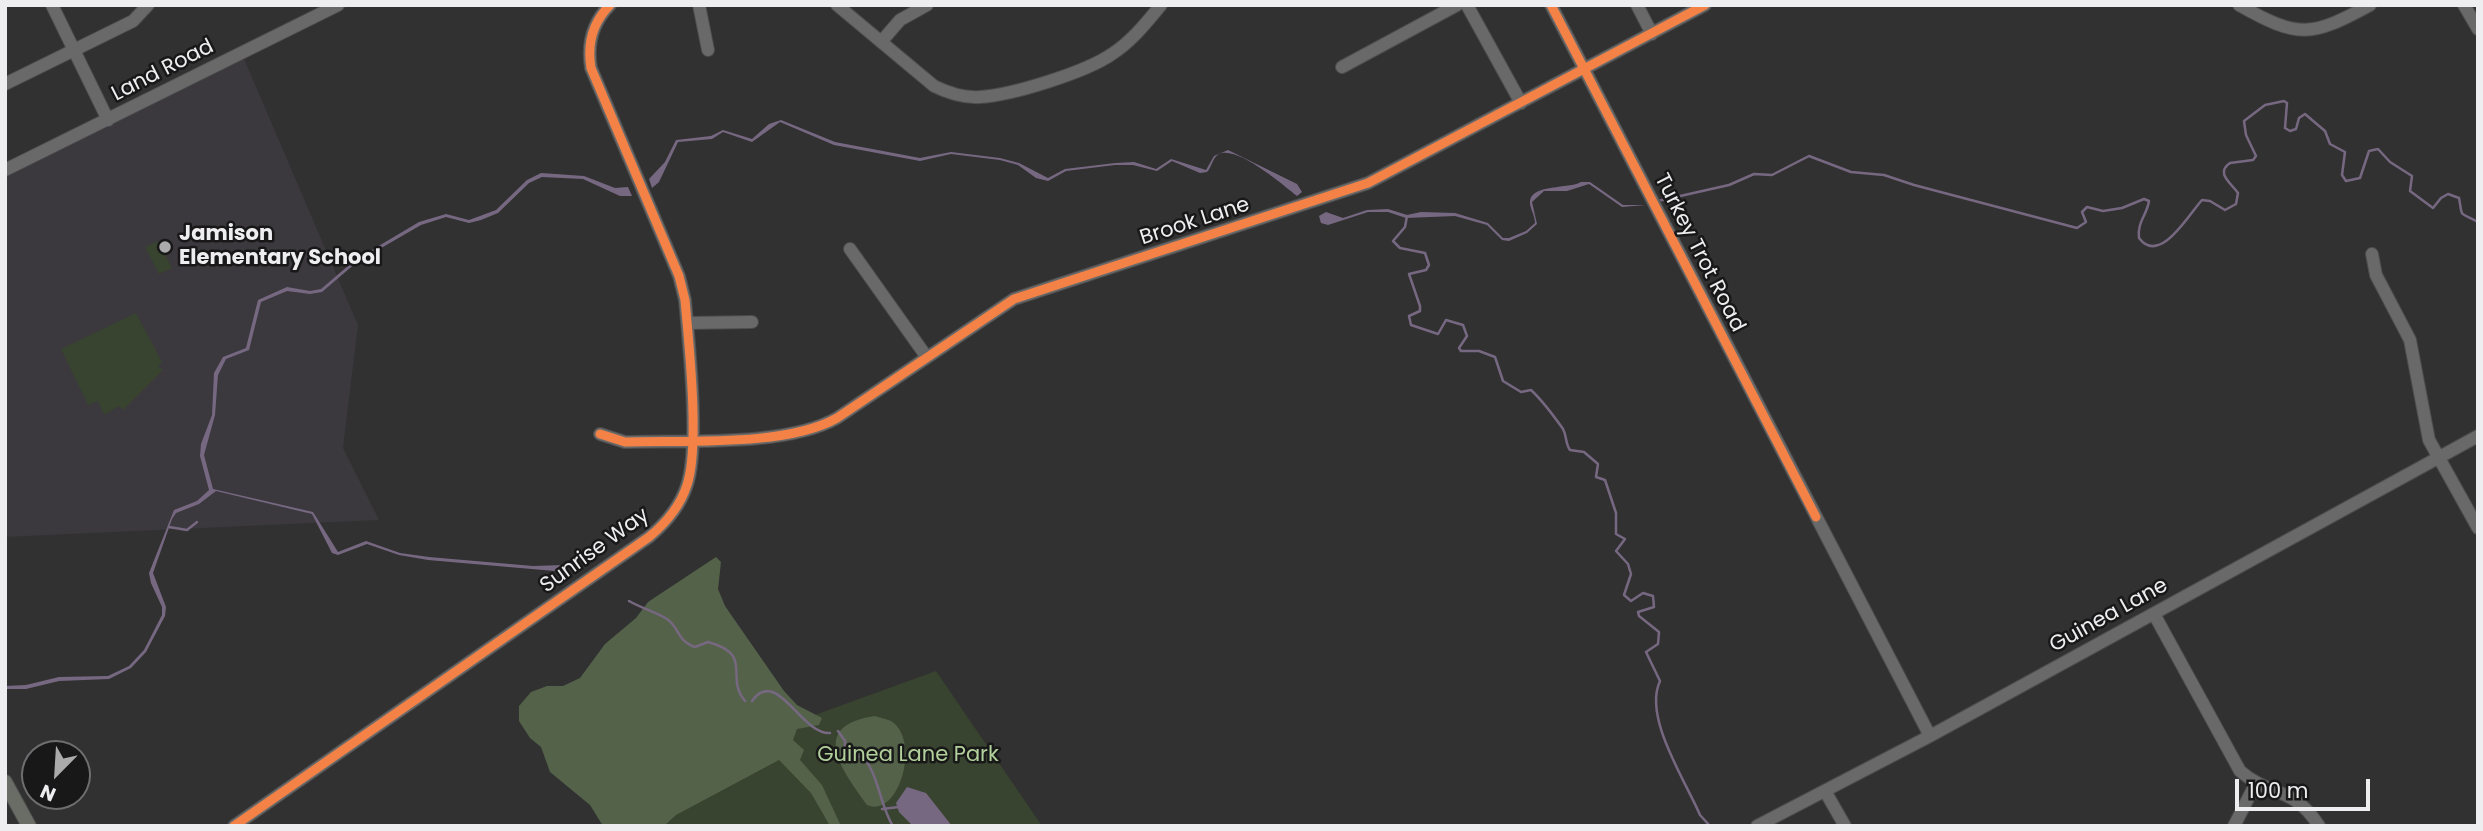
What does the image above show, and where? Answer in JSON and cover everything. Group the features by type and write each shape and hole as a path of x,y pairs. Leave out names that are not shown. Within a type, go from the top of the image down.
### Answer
{"main road":[{"path":"5,782 29,826"}],"street":[{"path":"52,5 108,120"},
{"path":"5,84 133,21 148,5"},
{"name":"Land Road","path":"5,170 338,5"},
{"name":"Sunrise Way","path":"234,826 656,531 676,509 687,487 693,458 687,323 679,276 591,68 589,43 593,30 610,5"},
{"path":"699,5 708,50"},
{"path":"837,5 943,90 968,97 990,96 1077,72 1105,59 1128,43 1161,5"},
{"path":"881,42 901,20 927,5"},
{"path":"1342,67 1457,5"},
{"path":"1467,5 1521,103"},
{"name":"Turkey Trot Road","path":"1551,5 1930,736"},
{"path":"1637,5 1652,34"},
{"name":"Brook Lane","path":"600,434 625,442 786,435 815,428 837,418 1014,299 1357,187 1705,5"},
{"path":"2239,5 2280,27 2310,31 2335,24 2370,5"},
{"path":"2464,5 2478,30"},
{"path":"850,249 926,356"},
{"path":"2372,254 2376,275 2410,340 2426,430 2478,528"},
{"path":"687,323 752,323"},
{"name":"Guinea Lane","path":"1758,826 1930,736 2478,436"},
{"path":"2154,614 2240,771 2256,783 2292,797 2302,804 2319,826"},
{"path":"2234,826 2256,783"},
{"path":"1825,791 1845,826"}],"shaded area":[{"name":"Jamison Elementary School","path":"242,54 358,325 343,448 379,520 5,537 5,169"},
{"path":"781,120 835,142 920,158 951,152 1000,158 1019,163 1048,178 1065,169 1115,163 1134,162 1156,169 1171,159 1206,170 1214,156 1228,150 1297,184 1302,192 1297,196 1248,160 1227,153 1219,154 1207,172 1200,173 1172,161 1157,171 1133,165 1115,165 1066,171 1048,181 1036,178 1018,165 1000,160 951,154 920,161 834,145 780,122 752,142 723,132 712,139 678,142 659,182 652,188 649,179 665,162 676,140 711,136 723,130 752,139 769,124"},
{"path":"541,173 584,176 615,188 628,187 632,196 620,196 583,179 542,177 529,183 498,213 481,220 469,223 446,217 421,225 357,262 322,292 310,294 287,291 261,302 249,350 226,359 218,375 215,415 204,455 213,489 313,512 338,552 366,541 400,553 533,566 564,565 566,572 428,560 399,555 367,544 338,555 332,553 312,514 216,491 199,504 176,513 172,519 153,573 166,607 165,616 146,652 131,668 109,679 59,681 26,689 5,689 5,686 26,685 59,677 108,676 129,666 144,650 162,615 162,607 149,573 174,510 197,501 209,490 200,456 201,444 212,415 214,373 223,357 246,348 258,300 287,287 310,291 321,289 355,260 419,222 446,214 469,220 496,210 527,180"},
{"path":"1590,182 1623,205 1646,205 1622,207 1589,184 1567,191 1544,191 1532,202 1537,224 1527,233 1509,241 1502,240 1487,225 1455,216 1406,218 1388,212 1368,212 1328,225 1321,223 1319,216 1326,212 1343,218 1367,210 1388,209 1407,215 1421,212 1455,213 1488,223 1503,238 1509,238 1526,231 1535,223 1530,201 1537,192"},
{"path":"907,787 926,793 952,826 913,826 899,812 896,803"}],"green space":[{"path":"158,241 172,268 159,274 145,247"},
{"path":"136,313 162,362 158,366 163,370 123,410 119,406 104,415 98,401 88,405 61,349"},
{"path":"716,557 721,562 718,589 725,606 784,691 797,705 822,718 819,725 797,729 793,740 804,750 800,760 822,785 841,826 830,826 811,793 779,760 676,815 664,826 603,826 590,805 550,772 541,747 530,738 519,721 519,706 531,692 547,686 563,686 580,678 605,644 636,618 648,602"},
{"name":"Guinea Lane Park","path":"936,671 1042,826 656,826 779,728"},
{"path":"875,716 891,721 900,730 905,744 903,775 889,800 879,806 867,805 841,765 836,752 836,740 842,729 854,721"}],"waterway":[{"path":"1658,201 1729,185 1754,174 1772,175 1809,156 1851,172 1884,175 2077,228 2086,222 2082,212 2087,207 2103,211 2122,208 2144,199 2149,201 2139,227 2139,238 2147,245 2156,246 2174,235 2202,200 2210,201 2225,210 2236,204 2238,193 2226,178 2224,170 2230,163 2253,160 2256,156 2246,135 2244,121 2265,105 2284,101 2287,103 2285,128 2290,131 2296,129 2299,118 2305,114 2325,131 2330,144 2345,152 2342,175 2346,181 2360,178 2369,151 2378,149 2390,162 2412,176 2410,191 2433,208 2448,194 2459,198 2462,214 2478,222"},
{"path":"1407,216 1405,227 1393,241 1400,248 1425,253 1429,265 1426,270 1409,274 1420,306 1420,311 1409,316 1411,325 1438,334 1446,320 1463,325 1467,336 1459,348 1461,351 1479,351 1495,357 1503,381 1521,392 1531,390 1563,429 1570,450 1584,452 1598,464 1596,477 1605,480 1616,513 1616,534 1625,539 1616,551 1628,564 1631,574 1624,595 1631,601 1643,593 1653,596 1654,607 1638,612 1639,616 1659,632 1658,644 1646,652 1660,681 1656,696 1661,730 1700,815 1710,826"},
{"path":"169,527 187,530 197,522"},
{"path":"629,601 667,619 689,644 695,647 708,642 731,653 735,660 739,692 745,701"},
{"path":"752,701 761,692 771,692 780,696 819,731 830,733"},
{"path":"838,731 845,741 845,754 861,757 871,769 893,826"},
{"path":"882,809 899,807"}],"cycle path":[{"path":"234,826 649,537 672,514 684,493 691,468 693,446 691,368 685,300 679,276 591,68 592,34 610,5"},
{"path":"1551,5 1816,517"},
{"path":"600,434 625,442 705,441 763,438 816,427 837,418 1014,299 1368,183 1705,5"}],"place":[{"name":"Jamison Elementary School","path":"165,247"}]}
